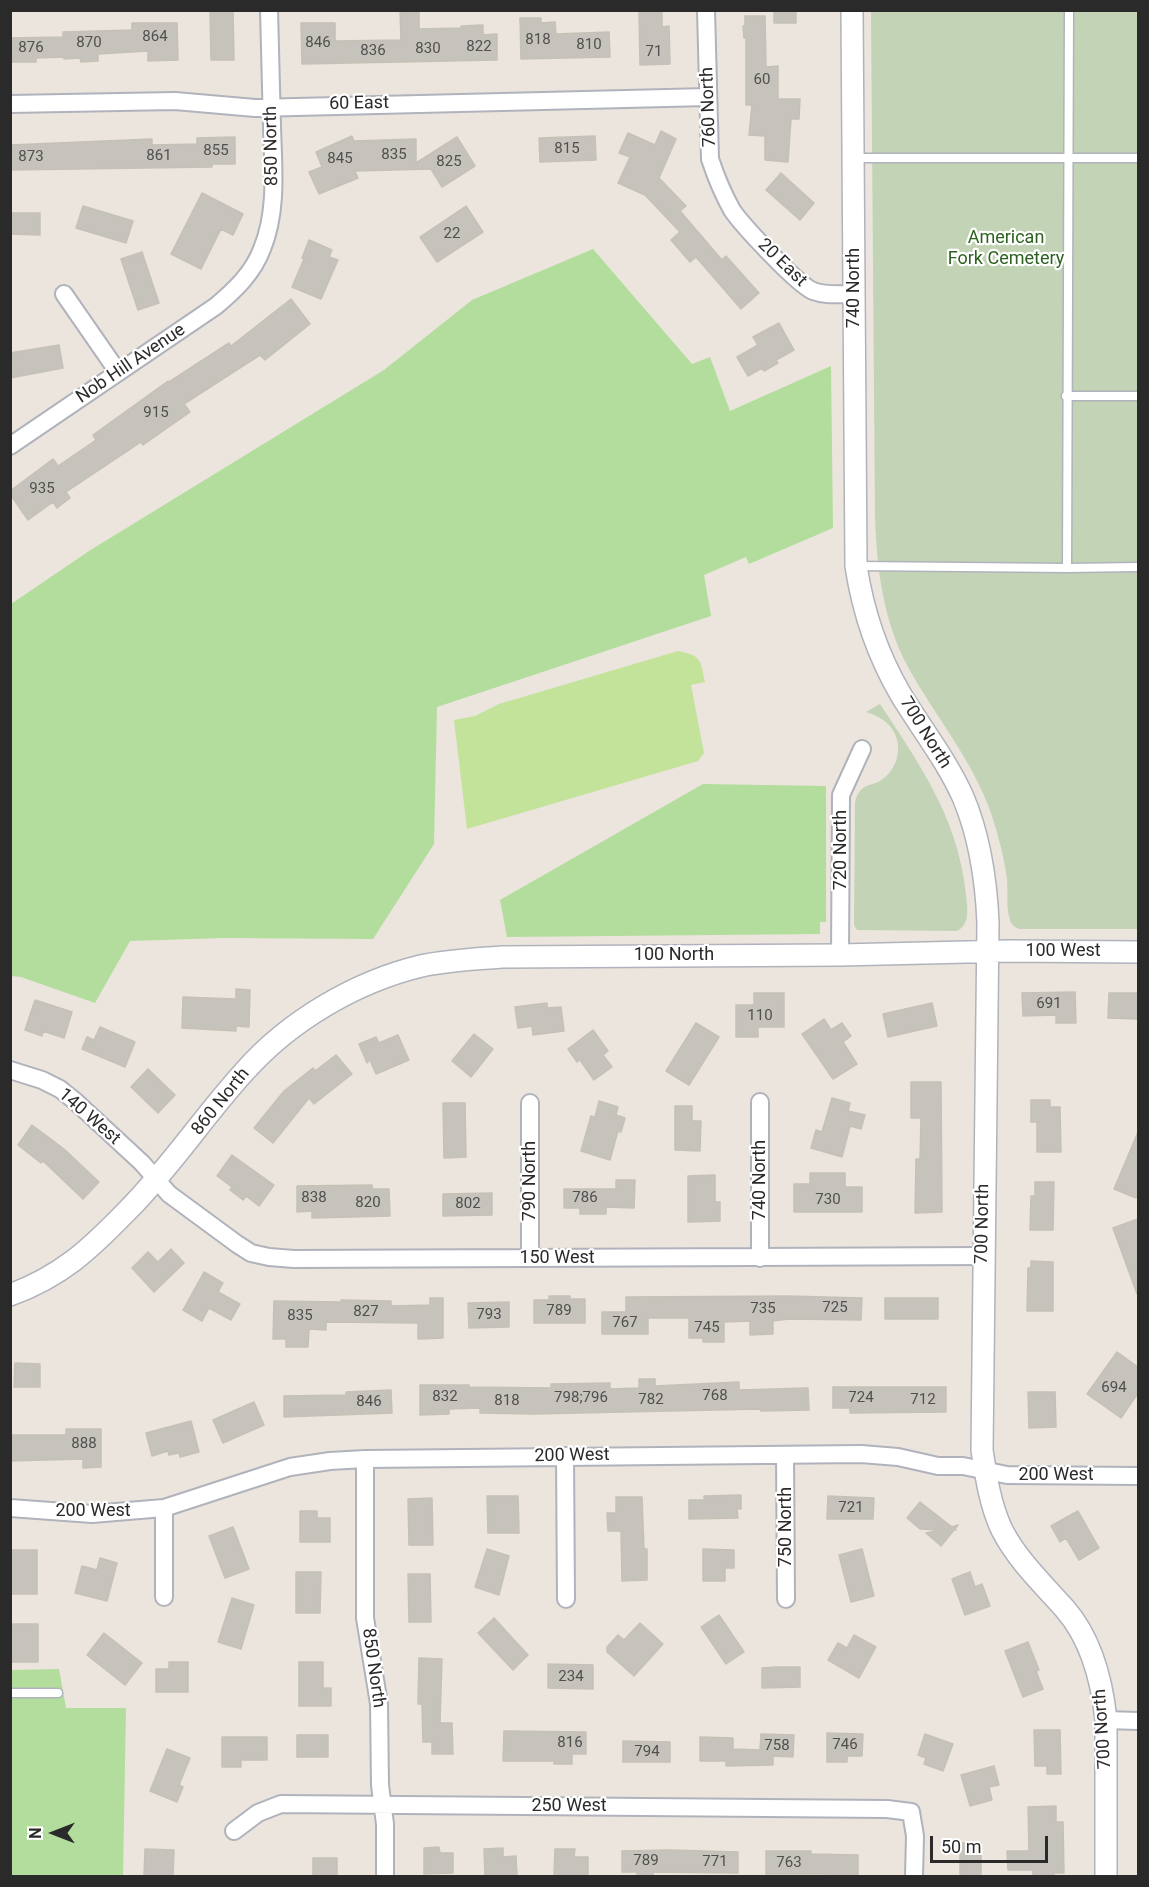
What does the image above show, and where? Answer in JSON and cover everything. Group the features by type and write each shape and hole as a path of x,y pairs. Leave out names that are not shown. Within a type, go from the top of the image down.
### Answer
{"street":[{"name":"850 North","path":"247,276 261,251 271,223 274,184 269,10"},
{"name":"760 North","path":"706,10 710,159 716,179 727,201"},
{"name":"740 North","path":"852,10 856,566"},
{"name":"60 East","path":"10,104 175,101 248,108 708,97"},
{"name":"20 East","path":"727,201 744,224 805,287 821,294 854,294"},
{"name":"Nob Hill Avenue","path":"10,446 216,306 247,276"},
{"path":"64,294 118,372"},
{"name":"700 North","path":"856,566 866,616 885,665 952,777 971,818 985,871 988,922 983,1256 982,1442 985,1471 1002,1530 1016,1552 1066,1610 1089,1647 1101,1684 1106,1720 1106,1876"},
{"name":"720 North","path":"840,955 841,795 862,749"},
{"name":"100 West","path":"988,952 1138,952"},
{"name":"100 North","path":"365,985 422,966 456,960 502,957 988,952"},
{"name":"860 North","path":"10,1295 66,1268 96,1243 157,1180 244,1071 279,1038 310,1015 365,985"},
{"name":"140 West","path":"10,1070 42,1080 60,1089 157,1180"},
{"name":"740 North","path":"760,1102 760,1258"},
{"name":"790 North","path":"530,1103 530,1258"},
{"name":"150 West","path":"157,1180 169,1194 237,1244 251,1253 269,1257 294,1259 983,1256"},
{"name":"750 North","path":"785,1455 786,1599"},
{"name":"200 West","path":"10,1508 92,1514 164,1508 290,1467 365,1459 879,1455 939,1466 963,1466 1007,1475 1138,1476"},
{"path":"565,1456 566,1599"},
{"name":"850 North","path":"365,1459 365,1618 379,1704 380,1785 386,1824 385,1876"},
{"path":"164,1508 164,1597"},
{"path":"1106,1720 1138,1721"},
{"name":"250 West","path":"234,1831 258,1813 281,1804 887,1809 911,1812 915,1836 914,1876"}],"lane":[{"path":"1067,568 1069,10"},
{"path":"853,158 1138,158"},
{"path":"1066,396 1138,396"},
{"path":"856,566 1138,567"},
{"path":"10,1693 58,1693"}],"green space":[{"name":"American Fork Cemetery","path":"871,11 1138,11 1138,929 1019,929 1012,925 1008,910 1007,879 1002,854 983,793 964,756 908,667 899,649 887,613 877,556 875,517"},
{"path":"593,249 692,364 710,357 730,411 831,366 833,528 749,564 746,557 704,575 711,616 437,707 434,844 373,939 223,938 130,941 95,1003 21,977 11,976 11,604 89,551 384,370 472,300"},
{"path":"678,651 692,655 699,660 705,682 691,685 704,753 698,761 467,829 454,720 475,716 499,704"},
{"path":"880,704 923,771 955,841 962,867 967,910 966,920 957,931 857,930 854,925 856,799 863,788 878,782 889,773 898,755 893,729 883,720 866,712"},
{"path":"703,784 826,786 826,922 820,922 820,934 507,937 500,900"},
{"path":"59,1669 66,1708 126,1708 123,1876 11,1876 10,1670"}],"building":[{"path":"210,10 233,10 234,60 211,60"},
{"path":"400,10 419,10 419,29 483,25 483,35 497,34 497,60 302,64 301,23 335,23 335,41 401,40"},
{"path":"639,10 662,10 662,27 669,26 670,64 640,65"},
{"path":"774,10 796,10 796,23 774,23"},
{"path":"745,16 765,16 766,67 778,66 778,99 800,99 799,119 791,119 788,162 765,160 765,136 749,135 752,105 746,105 746,38 744,38 743,26 745,26"},
{"path":"520,18 541,18 541,23 555,22 556,34 609,32 610,57 521,59"},
{"path":"132,23 177,23 178,60 148,61 148,51 98,54 98,61 81,62 80,58 64,59 64,57 36,58 36,62 10,62 10,38 63,37 63,32 132,30"},
{"path":"661,131 676,139 659,178 686,206 680,211 722,260 726,256 759,293 741,309 696,257 690,262 671,240 680,232 645,195 618,183 630,157 619,153 628,133 655,145"},
{"path":"352,136 354,141 416,139 416,163 457,137 475,166 442,187 431,169 355,171 358,178 319,194 309,172 322,167 316,152"},
{"path":"595,136 596,160 540,162 539,138"},
{"path":"235,137 235,164 212,164 212,167 10,170 10,145 152,139 152,145 197,144 197,138"},
{"path":"781,173 814,203 800,220 766,190"},
{"path":"202,193 243,214 233,235 221,229 201,269 171,254"},
{"path":"83,206 133,221 126,243 76,228"},
{"path":"466,206 483,232 437,262 420,237"},
{"path":"10,213 40,213 40,235 10,234"},
{"path":"309,240 332,250 329,257 338,260 321,299 292,287"},
{"path":"142,252 159,303 138,310 121,259"},
{"path":"291,299 310,324 265,360 260,355 184,404 190,412 143,445 141,442 66,492 70,498 57,508 53,502 28,520 10,491 53,459 58,466 96,440 93,435 168,381 229,343 231,346"},
{"path":"779,323 794,350 776,360 778,363 764,371 762,368 748,376 737,357 758,345 753,337"},
{"path":"59,345 63,368 10,378 10,353"},
{"path":"236,989 250,990 249,1027 236,1026 236,1031 182,1028 183,997 236,999"},
{"path":"1075,992 1076,1023 1056,1023 1056,1015 1023,1016 1022,993"},
{"path":"754,993 784,993 784,1027 758,1027 758,1037 736,1037 736,1005 754,1005"},
{"path":"1109,993 1138,993 1138,1019 1108,1018"},
{"path":"35,1000 72,1012 64,1038 43,1031 42,1036 25,1030"},
{"path":"547,1003 547,1008 561,1007 564,1031 533,1035 532,1026 518,1028 515,1007"},
{"path":"932,1003 937,1026 888,1037 883,1014"},
{"path":"824,1019 831,1030 842,1023 851,1036 843,1042 857,1064 833,1079 802,1034"},
{"path":"696,1023 719,1037 689,1085 666,1071"},
{"path":"100,1027 135,1042 125,1067 82,1049 87,1037 94,1040"},
{"path":"593,1030 608,1051 603,1055 612,1067 594,1080 580,1060 577,1062 568,1049"},
{"path":"474,1034 493,1049 471,1077 452,1061"},
{"path":"398,1035 409,1060 376,1074 370,1060 367,1063 359,1044 376,1037 379,1043"},
{"path":"336,1055 352,1074 314,1104 309,1098 273,1143 254,1128 284,1091 313,1068 315,1071"},
{"path":"148,1069 175,1095 158,1113 131,1087"},
{"path":"911,1082 941,1082 942,1212 915,1213 916,1159 920,1159 921,1118 911,1118"},
{"path":"832,1098 850,1103 848,1111 865,1115 861,1129 850,1126 842,1157 811,1148 816,1130 822,1132"},
{"path":"1031,1100 1050,1100 1050,1107 1060,1107 1061,1152 1037,1152 1037,1122 1031,1122"},
{"path":"599,1101 618,1107 616,1115 625,1118 621,1132 618,1131 610,1160 581,1151 591,1116 595,1117"},
{"path":"443,1103 465,1103 466,1157 444,1158"},
{"path":"675,1106 692,1106 692,1121 701,1121 700,1151 675,1150"},
{"path":"32,1125 64,1149 99,1182 83,1199 43,1161 41,1163 18,1145"},
{"path":"1138,1132 1138,1192 1136,1198 1114,1189"},
{"path":"232,1155 274,1185 259,1206 246,1196 243,1200 230,1190 232,1187 217,1176"},
{"path":"810,1173 845,1173 845,1187 862,1187 862,1212 794,1212 794,1184 810,1184"},
{"path":"715,1175 715,1202 720,1202 720,1221 688,1222 688,1176"},
{"path":"616,1180 635,1180 634,1208 606,1207 606,1214 580,1214 580,1208 564,1208 564,1189 616,1189"},
{"path":"1035,1182 1054,1182 1053,1230 1030,1230 1031,1196 1035,1196"},
{"path":"372,1185 372,1189 389,1189 390,1216 312,1218 312,1211 297,1212 297,1186"},
{"path":"492,1193 492,1215 443,1216 443,1194"},
{"path":"1138,1219 1138,1294 1137,1294 1113,1228"},
{"path":"171,1249 184,1263 154,1292 132,1268 148,1252 158,1262"},
{"path":"1031,1261 1053,1262 1053,1311 1027,1311 1028,1268 1031,1268"},
{"path":"204,1272 223,1283 218,1292 240,1304 231,1320 209,1308 202,1321 183,1310"},
{"path":"549,1296 585,1299 585,1323 534,1323 534,1300 549,1300"},
{"path":"626,1297 862,1298 861,1320 789,1319 773,1321 773,1334 750,1335 750,1321 724,1322 724,1342 703,1342 703,1338 689,1338 689,1318 648,1318 648,1334 602,1334 602,1312 626,1312"},
{"path":"430,1298 443,1298 443,1338 418,1339 418,1323 326,1322 326,1330 309,1329 308,1347 286,1347 286,1339 273,1339 274,1301 391,1301 391,1306 430,1305"},
{"path":"885,1298 938,1298 938,1319 885,1319"},
{"path":"509,1302 509,1327 469,1328 468,1303"},
{"path":"1117,1352 1138,1367 1138,1393 1121,1418 1087,1394"},
{"path":"15,1363 40,1364 40,1387 14,1387"},
{"path":"639,1379 655,1379 655,1386 739,1382 739,1390 808,1388 809,1410 534,1414 480,1413 480,1408 449,1409 449,1414 420,1415 420,1385 551,1388 551,1384 610,1383 610,1389 639,1388"},
{"path":"833,1387 946,1387 946,1412 850,1413 850,1408 833,1408"},
{"path":"391,1390 392,1413 284,1417 284,1396 346,1395 346,1392"},
{"path":"1028,1392 1055,1392 1056,1427 1029,1428"},
{"path":"254,1402 264,1425 223,1443 213,1420"},
{"path":"191,1421 199,1452 180,1457 179,1453 169,1455 168,1451 152,1456 146,1433"},
{"path":"66,1429 101,1429 101,1467 83,1468 83,1459 10,1461 10,1435 66,1435"},
{"path":"741,1495 741,1509 737,1509 738,1518 689,1519 689,1500 704,1500 704,1496"},
{"path":"487,1496 518,1496 519,1533 488,1533"},
{"path":"828,1496 874,1498 873,1519 827,1519"},
{"path":"616,1497 642,1497 644,1549 647,1549 647,1580 622,1581 621,1531 608,1531 607,1513 616,1513"},
{"path":"432,1498 433,1545 409,1545 408,1499"},
{"path":"920,1502 952,1527 958,1525 941,1546 926,1533 940,1530 920,1529 907,1518"},
{"path":"300,1511 317,1511 317,1518 330,1518 330,1542 300,1542"},
{"path":"1078,1511 1099,1548 1079,1560 1066,1538 1060,1542 1051,1526"},
{"path":"233,1527 249,1569 225,1578 209,1536"},
{"path":"487,1549 509,1556 499,1595 475,1587"},
{"path":"703,1549 734,1550 734,1568 725,1568 725,1581 703,1581"},
{"path":"862,1549 874,1596 851,1602 839,1555"},
{"path":"10,1550 37,1550 37,1594 10,1594"},
{"path":"100,1558 117,1563 107,1601 75,1593 82,1566 97,1570"},
{"path":"296,1572 321,1572 320,1613 296,1613"},
{"path":"970,1572 975,1587 982,1584 990,1606 965,1615 952,1579"},
{"path":"408,1574 430,1574 431,1622 409,1622"},
{"path":"232,1598 254,1605 241,1649 218,1642"},
{"path":"719,1615 744,1652 726,1664 701,1627"},
{"path":"494,1618 528,1655 513,1670 478,1633"},
{"path":"640,1623 663,1644 634,1676 607,1652 607,1647 618,1635 624,1640"},
{"path":"10,1624 38,1624 38,1662 10,1662"},
{"path":"104,1633 142,1663 125,1685 87,1655"},
{"path":"854,1635 876,1647 859,1678 828,1660 838,1643 847,1648"},
{"path":"1028,1642 1039,1670 1036,1671 1043,1689 1023,1697 1005,1651"},
{"path":"419,1658 442,1659 440,1723 452,1723 453,1754 432,1754 432,1742 423,1742 422,1704 418,1704"},
{"path":"169,1662 188,1662 188,1692 156,1692 156,1669 169,1669"},
{"path":"299,1662 323,1662 323,1688 331,1688 331,1706 299,1706"},
{"path":"548,1664 593,1665 593,1689 548,1688"},
{"path":"800,1667 800,1687 762,1688 762,1668"},
{"path":"1034,1730 1060,1730 1061,1774 1047,1774 1047,1766 1035,1766"},
{"path":"504,1731 586,1732 586,1754 572,1754 572,1764 554,1764 554,1761 503,1761"},
{"path":"827,1733 863,1734 862,1756 847,1756 847,1762 827,1762"},
{"path":"761,1734 794,1735 793,1757 773,1756 773,1765 726,1766 726,1761 700,1761 700,1737 733,1738 733,1749 760,1750"},
{"path":"925,1734 953,1744 943,1771 924,1764 926,1758 918,1755"},
{"path":"297,1735 328,1735 328,1757 297,1757"},
{"path":"222,1737 267,1737 267,1760 241,1760 241,1767 222,1767"},
{"path":"623,1741 670,1742 670,1762 623,1762"},
{"path":"167,1749 190,1758 179,1785 183,1787 177,1802 150,1791"},
{"path":"994,1766 999,1785 989,1787 992,1800 970,1806 961,1775"},
{"path":"1056,1806 1056,1822 1063,1822 1064,1873 1054,1873 1054,1876 1033,1876 1033,1870 1008,1870 1007,1851 1029,1851 1028,1807"},
{"path":"960,1843 981,1843 981,1876 960,1876"},
{"path":"439,1847 440,1853 453,1853 453,1873 424,1874 424,1848"},
{"path":"503,1848 503,1857 516,1856 517,1876 485,1876 484,1849"},
{"path":"145,1849 174,1850 173,1876 144,1876"},
{"path":"555,1849 575,1849 574,1857 588,1857 588,1875 554,1875"},
{"path":"622,1851 738,1852 738,1873 653,1872 653,1876 637,1876 637,1872 622,1872"},
{"path":"766,1851 811,1851 811,1854 858,1855 858,1876 766,1874"},
{"path":"313,1858 337,1858 337,1876 313,1876"}]}
